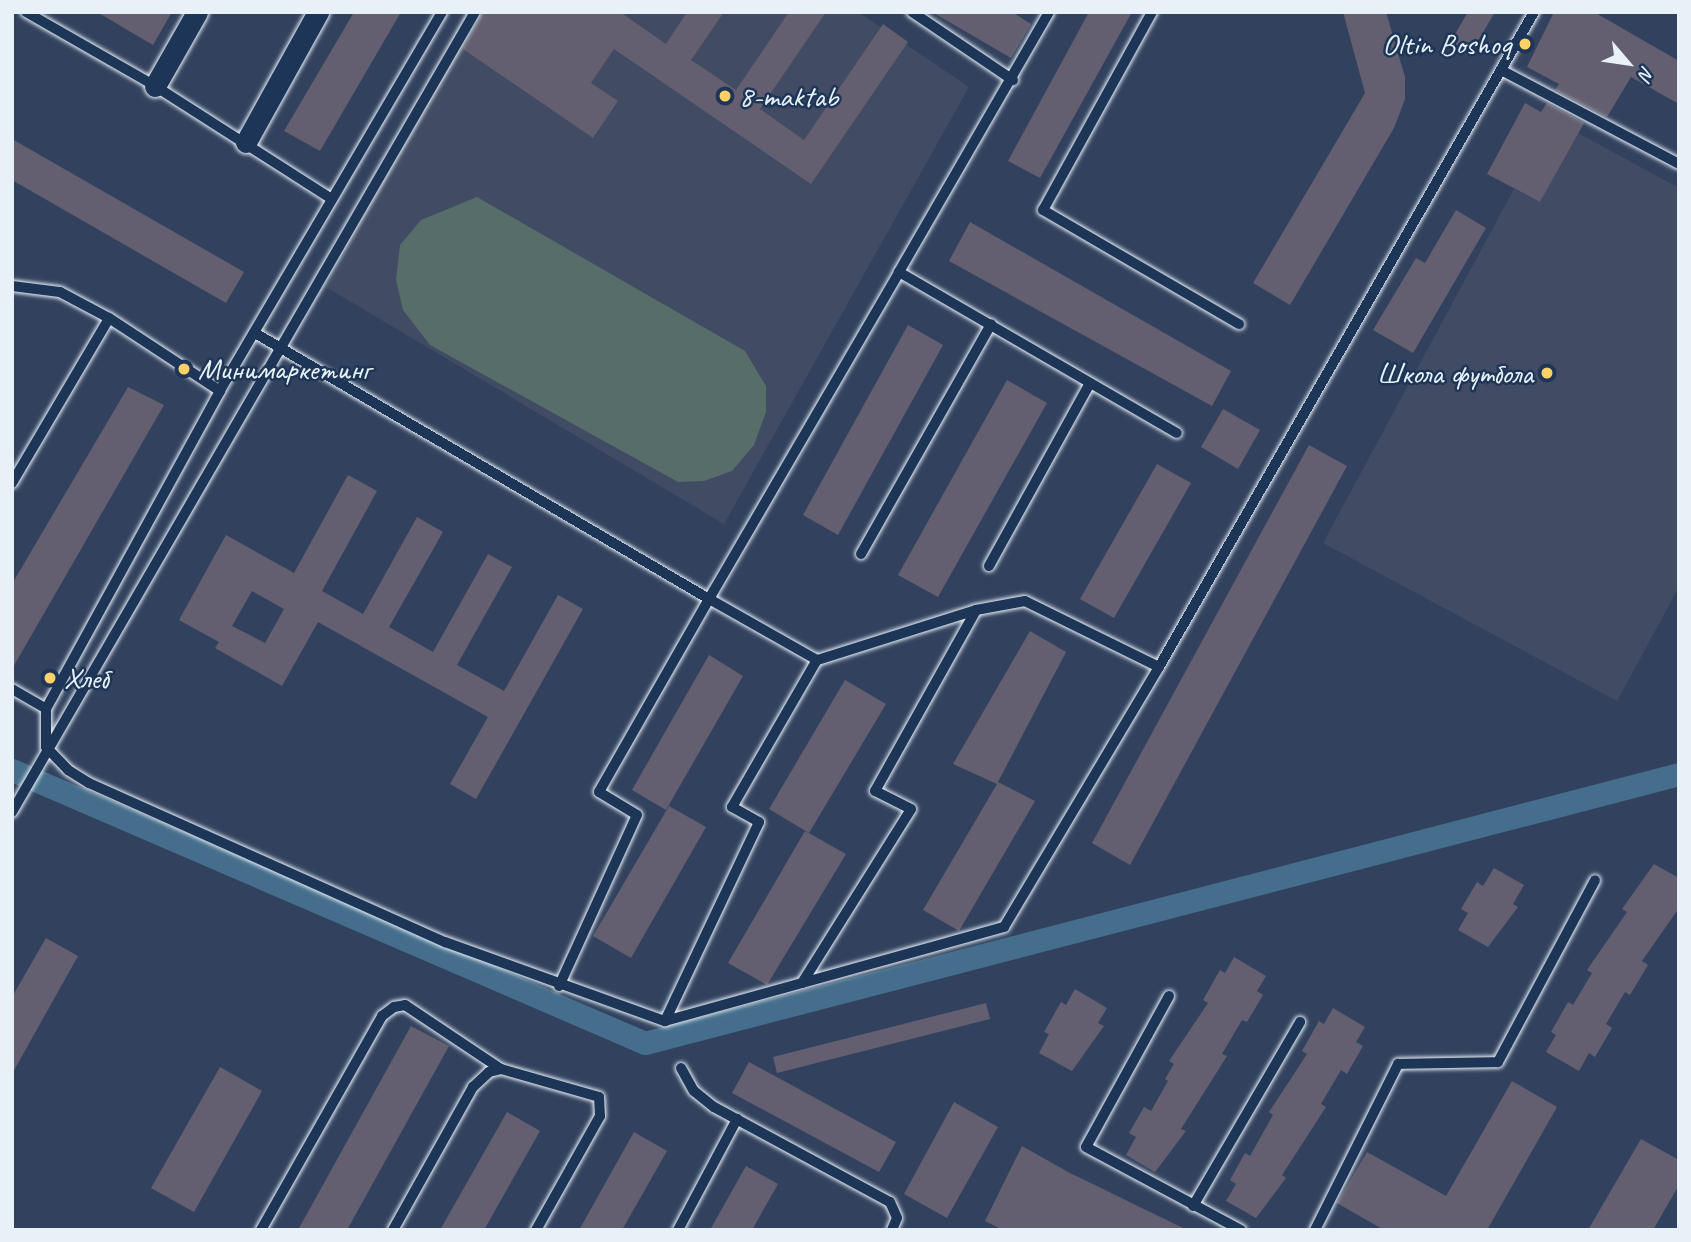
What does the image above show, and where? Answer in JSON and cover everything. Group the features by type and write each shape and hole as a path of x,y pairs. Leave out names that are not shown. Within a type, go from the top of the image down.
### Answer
{"street":[{"path":"155,86 197,12"},
{"path":"246,142 318,12"}],"lane":[{"path":"26,12 155,86 246,142 332,200"},
{"path":"442,12 220,391 46,709 46,747 68,770 89,783 445,942 559,986 665,1021 1004,927 1159,667 1534,12"},
{"path":"15,808 46,747 475,12"},
{"path":"912,12 1013,80"},
{"path":"559,986 637,816 599,792 1013,80 1049,12"},
{"path":"1152,12 1043,210 1240,324"},
{"path":"1501,70 1679,164"},
{"path":"899,272 1177,433"},
{"path":"12,286 60,292 109,318 220,391"},
{"path":"12,483 109,318"},
{"path":"861,554 991,324"},
{"path":"255,333 817,660"},
{"path":"989,566 1090,383"},
{"path":"665,1021 759,822 732,807 817,660 976,610 1025,601 1159,667"},
{"path":"802,983 911,809 875,791 976,610"},
{"path":"12,689 46,709"},
{"path":"1315,1230 1398,1065 1499,1062 1595,880"},
{"path":"1169,996 1086,1147 1241,1230"},
{"path":"261,1230 382,1016 394,1007 405,1005 501,1069 599,1097 600,1115 536,1230"},
{"path":"1193,1206 1300,1022"},
{"path":"681,1068 694,1091 737,1119 890,1202 897,1218 892,1230"},
{"path":"393,1230 473,1087 489,1072 501,1069"},
{"path":"678,1230 737,1119"}],"shaded area":[{"path":"484,12 858,12 969,87 724,524 326,287 425,102"},
{"name":"Школа футбола","path":"1578,133 1679,188 1679,587 1617,701 1323,543 1514,189 1540,202"}],"green space":[{"path":"477,197 745,351 766,386 766,412 754,445 732,471 704,481 678,482 430,345 403,310 396,280 400,245 421,220"}],"building":[{"path":"97,12 172,12 153,45"},
{"path":"354,12 401,12 320,151 284,131"},
{"name":"8-maktab","path":"483,12 620,12 666,44 687,12 724,12 691,60 736,90 789,12 826,12 760,109 804,140 883,24 908,42 811,184 614,49 591,83 618,101 593,138 463,49"},
{"path":"932,12 1012,12 1031,24 1011,58"},
{"path":"1089,12 1132,12 1040,178 1008,161"},
{"path":"1343,12 1386,12 1405,77 1405,99 1394,128 1290,305 1253,283 1365,93"},
{"path":"1468,12 1495,12 1469,56 1449,44"},
{"path":"1554,12 1594,12 1679,61 1679,104 1631,77 1607,117 1555,90 1559,84 1527,67"},
{"path":"1525,103 1541,112 1547,103 1584,123 1540,202 1487,174"},
{"path":"12,139 244,272 226,303 12,180"},
{"path":"1456,210 1486,228 1413,353 1373,330 1416,258 1425,263"},
{"path":"970,222 1231,371 1212,406 949,261"},
{"path":"908,325 943,345 838,535 803,515"},
{"path":"1007,380 1047,403 938,597 898,575"},
{"path":"128,387 164,405 12,669 12,584"},
{"path":"1223,409 1260,430 1238,469 1201,447"},
{"path":"1309,445 1347,466 1130,865 1092,843"},
{"path":"1157,464 1191,483 1114,618 1080,599"},
{"path":"348,475 377,491 322,591 363,614 417,517 443,532 389,627 433,652 488,554 512,567 457,665 504,691 558,595 583,609 476,799 450,784 488,717 318,622 282,686 215,648 219,642 179,620 226,535 294,573","holes":["252,591 284,609 265,643 232,626"]},
{"path":"1030,631 1066,652 998,782 1035,801 959,931 923,910 997,784 953,764"},
{"path":"709,655 743,676 666,810 632,790"},
{"path":"845,680 886,704 809,833 769,809"},
{"path":"669,806 706,827 631,958 593,936"},
{"path":"805,831 846,854 767,985 728,963"},
{"path":"1654,864 1679,878 1679,908 1642,961 1648,965 1630,995 1625,992 1606,1024 1612,1028 1595,1057 1589,1053 1579,1071 1546,1052 1556,1035 1551,1032 1568,1002 1573,1005 1592,973 1587,970 1627,912 1622,909"},
{"path":"1494,868 1524,885 1513,904 1518,907 1488,947 1458,930 1468,913 1461,909 1477,882 1483,886"},
{"path":"46,938 78,956 12,1074 12,997"},
{"path":"1234,957 1266,976 1257,991 1263,995 1247,1022 1242,1020 1222,1054 1227,1056 1181,1129 1186,1131 1155,1172 1126,1155 1136,1137 1129,1133 1144,1107 1151,1111 1168,1081 1165,1079 1174,1064 1169,1061 1208,1003 1203,1000 1220,970 1225,973"},
{"path":"1075,989 1107,1008 1098,1023 1104,1026 1072,1071 1039,1053 1049,1034 1044,1032 1061,1002 1066,1005"},
{"path":"986,1003 990,1019 777,1073 773,1057"},
{"path":"1333,1008 1365,1027 1356,1042 1363,1046 1347,1074 1341,1070 1321,1104 1326,1107 1282,1175 1286,1178 1256,1218 1226,1201 1236,1184 1230,1180 1245,1153 1250,1156 1273,1115 1269,1112 1307,1054 1302,1051 1319,1021 1324,1024"},
{"path":"411,1026 449,1046 347,1230 298,1230"},
{"path":"749,1062 896,1142 879,1172 732,1093"},
{"path":"220,1067 262,1091 194,1212 151,1188"},
{"path":"1512,1081 1557,1107 1487,1230 1384,1230 1337,1203 1367,1152 1446,1196"},
{"path":"954,1102 998,1127 947,1218 904,1194"},
{"path":"507,1112 540,1131 484,1230 440,1230"},
{"path":"634,1132 667,1151 622,1230 579,1230"},
{"path":"1641,1139 1679,1160 1679,1185 1653,1230 1588,1230"},
{"path":"1022,1146 1068,1172 1187,1230 1003,1230 985,1221"},
{"path":"746,1166 778,1184 752,1230 710,1230"}],"waterway":[{"path":"12,770 645,1043 1679,774"}],"place":[{"name":"Oltin Boshoq","path":"1525,44"},
{"name":"8-maktab","path":"725,96"},
{"name":"Минимаркетинг","path":"184,369"},
{"name":"Школа футбола","path":"1547,373"},
{"name":"Хлеб","path":"50,678"}]}
